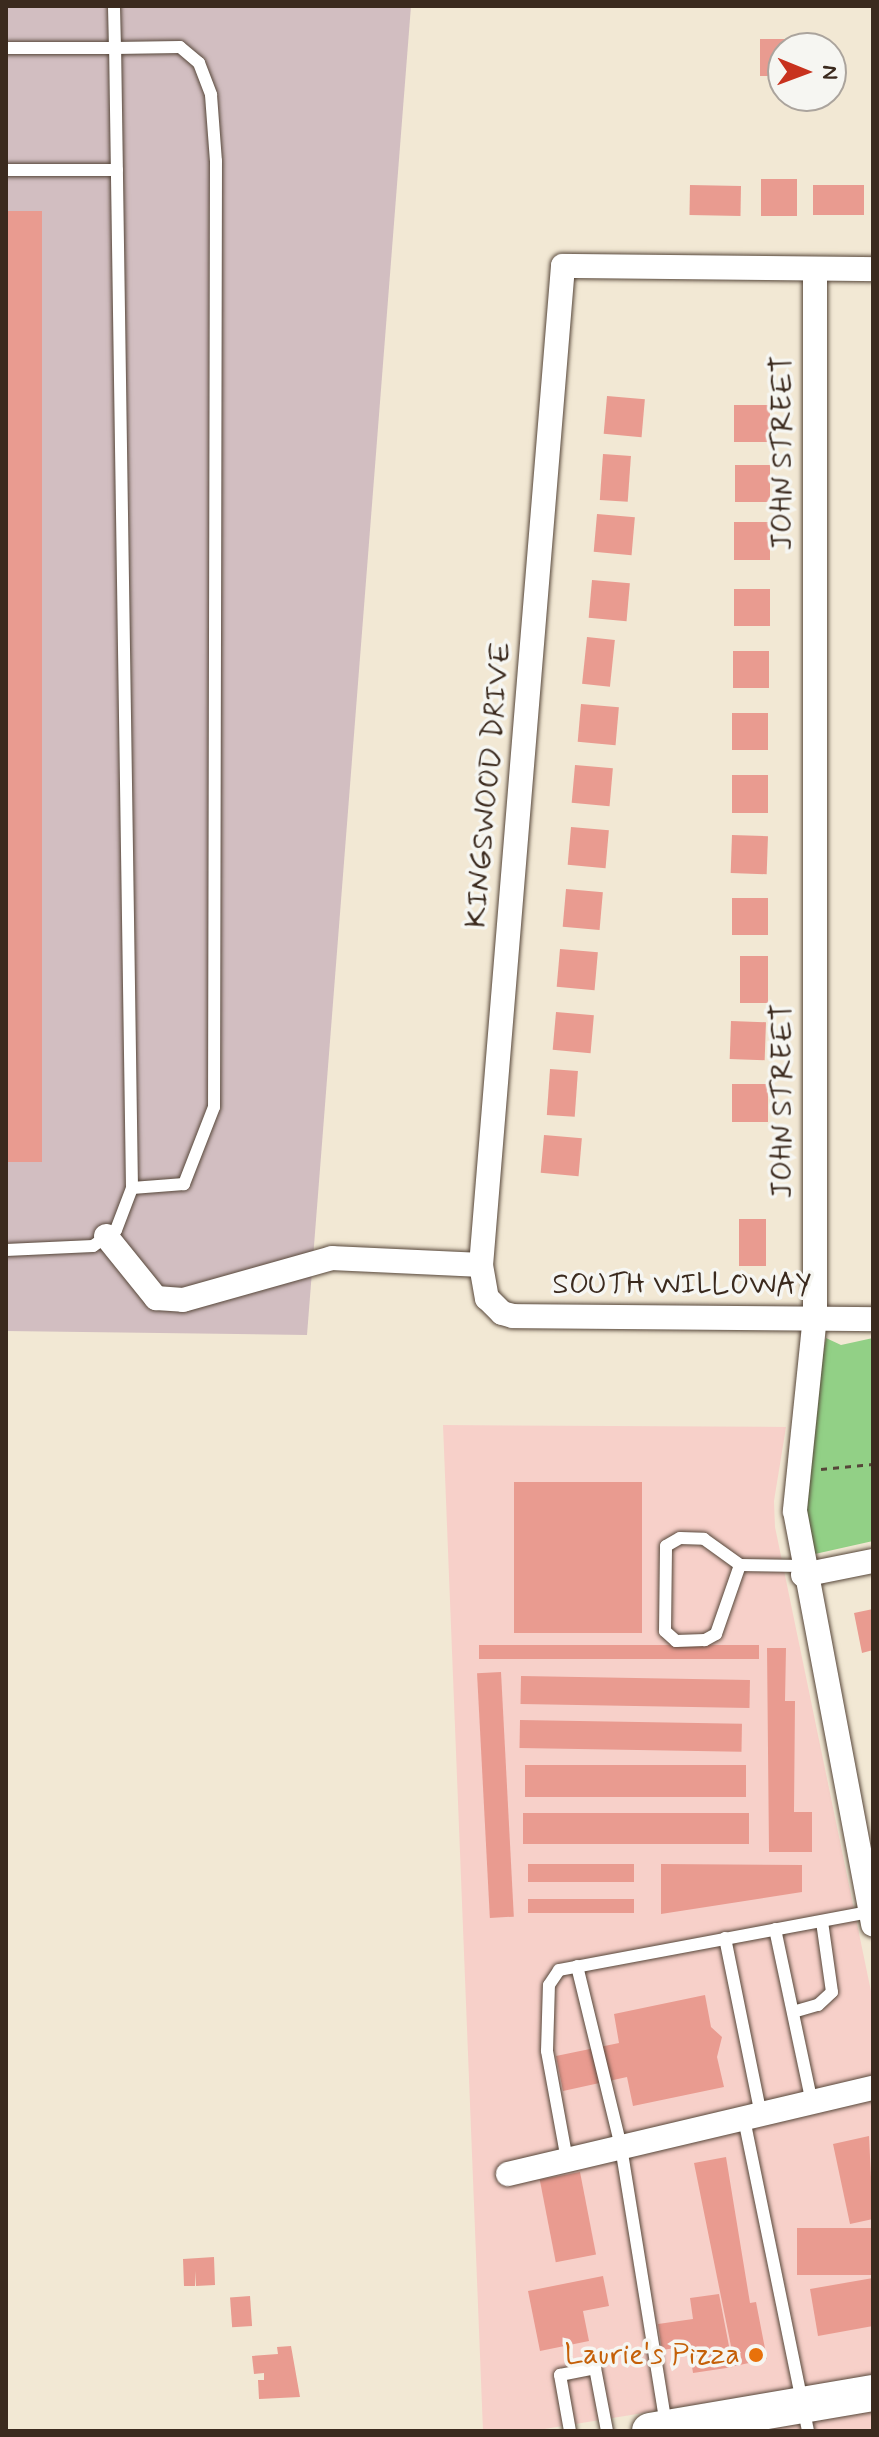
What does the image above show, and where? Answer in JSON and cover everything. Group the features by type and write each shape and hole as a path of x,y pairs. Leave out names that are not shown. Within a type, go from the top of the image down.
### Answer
{"main road":[{"path":"658,2430 805,2418 873,2393"}],"street":[{"name":"KINGSWOOD DRIVE","path":"494,1306 483,1289 481,1265 563,266 815,269"},
{"path":"815,269 873,269"},
{"name":"JOHN STREET","path":"815,269 815,1316 795,1477 802,1571 863,1824 872,1918"},
{"path":"106,1236 156,1298 183,1300 332,1258 481,1265"},
{"name":"SOUTH WILLOWAY","path":"494,1306 513,1316 815,1316 873,1319"},
{"path":"802,1571 873,1561"},
{"path":"508,2174 873,2088"}],"lane":[{"path":"6,1250 93,1246 116,1230 132,1188 114,6"},
{"path":"6,48 180,47 199,63 211,95 216,161 214,1107 184,1184 132,1188"},
{"path":"6,170 117,170"},
{"path":"740,1565 716,1634 705,1640 676,1641 665,1631 666,1546 680,1538 704,1539 740,1565 802,1571"},
{"path":"567,2160 549,2080 549,1985 559,1970 775,1929 872,1918"},
{"path":"793,2012 818,2005 832,1992 822,1922"},
{"path":"775,1929 812,2103"},
{"path":"725,1938 752,2117 805,2418"},
{"path":"577,1966 621,2147 658,2430"},
{"path":"570,2431 560,2375 595,2368 607,2431"}],"path":[{"path":"817,1470 873,1464"}],"shaded area":[{"path":"6,6 411,6 307,1335 6,1331"},
{"path":"443,1425 786,1427 774,1501 775,1527 873,2001 873,2376 532,2431 483,2431"},
{"path":"873,2410 873,2431 751,2431"}],"green space":[{"path":"826,1338 841,1345 873,1338 873,1541 806,1556 801,1475"}],"building":[{"path":"760,39 767,39 767,76 760,76"},
{"path":"761,179 797,179 797,216 761,216"},
{"path":"690,185 741,186 740,216 689,215"},
{"path":"813,185 864,185 864,215 813,215"},
{"path":"6,211 42,211 42,1162 6,1162"},
{"path":"607,396 645,399 642,437 604,434"},
{"path":"734,405 770,405 770,442 734,442"},
{"path":"603,454 631,456 628,502 600,500"},
{"path":"735,465 770,465 770,502 735,502"},
{"path":"597,514 635,517 632,555 594,552"},
{"path":"734,522 770,522 770,560 734,560"},
{"path":"592,580 630,583 627,621 589,618"},
{"path":"734,589 770,589 770,626 734,626"},
{"path":"587,637 615,640 610,687 582,684"},
{"path":"733,651 769,651 769,688 733,688"},
{"path":"581,704 619,707 616,745 578,742"},
{"path":"732,713 768,713 768,750 732,750"},
{"path":"575,765 613,768 610,806 572,803"},
{"path":"732,775 768,775 768,813 732,813"},
{"path":"571,827 609,830 606,868 568,865"},
{"path":"732,835 768,836 767,874 731,873"},
{"path":"566,889 603,892 600,930 563,927"},
{"path":"732,898 768,898 768,935 732,935"},
{"path":"560,949 598,952 595,990 557,987"},
{"path":"740,956 768,956 768,1003 740,1003"},
{"path":"556,1012 594,1015 591,1053 553,1050"},
{"path":"731,1021 766,1022 765,1060 730,1059"},
{"path":"550,1069 578,1071 575,1117 547,1115"},
{"path":"732,1084 768,1084 768,1122 732,1122"},
{"path":"544,1135 582,1138 579,1176 541,1173"},
{"path":"739,1219 766,1219 766,1266 739,1266"},
{"path":"514,1482 642,1482 642,1633 514,1633"},
{"path":"873,1609 873,1650 862,1653 854,1613"},
{"path":"479,1645 759,1645 759,1659 479,1659"},
{"path":"767,1648 786,1648 785,1701 795,1701 794,1812 812,1812 812,1852 769,1852"},
{"path":"501,1672 514,1917 490,1918 477,1673"},
{"path":"521,1676 750,1680 749,1708 521,1704"},
{"path":"520,1720 742,1724 741,1752 520,1748"},
{"path":"525,1765 746,1765 746,1797 525,1797"},
{"path":"523,1813 749,1813 749,1844 523,1844"},
{"path":"528,1864 634,1864 634,1882 528,1882"},
{"path":"661,1864 802,1865 802,1892 661,1914"},
{"path":"528,1899 634,1899 634,1913 528,1913"},
{"path":"705,1995 711,2027 722,2037 717,2057 724,2087 633,2106 627,2077 563,2091 556,2056 619,2043 614,2014"},
{"path":"869,2136 873,2219 850,2224 833,2144"},
{"path":"726,2157 750,2303 756,2302 767,2359 735,2366 694,2163"},
{"path":"580,2172 596,2254 556,2262 540,2180"},
{"path":"797,2228 873,2228 873,2275 797,2275"},
{"path":"214,2257 215,2285 196,2286 195,2271 195,2286 184,2286 183,2259"},
{"path":"603,2276 609,2306 583,2311 589,2341 540,2351 528,2291"},
{"path":"873,2278 873,2326 818,2336 810,2289"},
{"path":"719,2294 733,2367 693,2373 689,2346 662,2350 658,2324 693,2319 690,2298"},
{"path":"250,2296 252,2326 232,2327 230,2297"},
{"path":"291,2346 300,2397 259,2399 258,2380 264,2380 264,2373 254,2374 252,2356 278,2354 277,2347"}],"place":[{"name":"Laurie's Pizza","path":"756,2355"}]}
